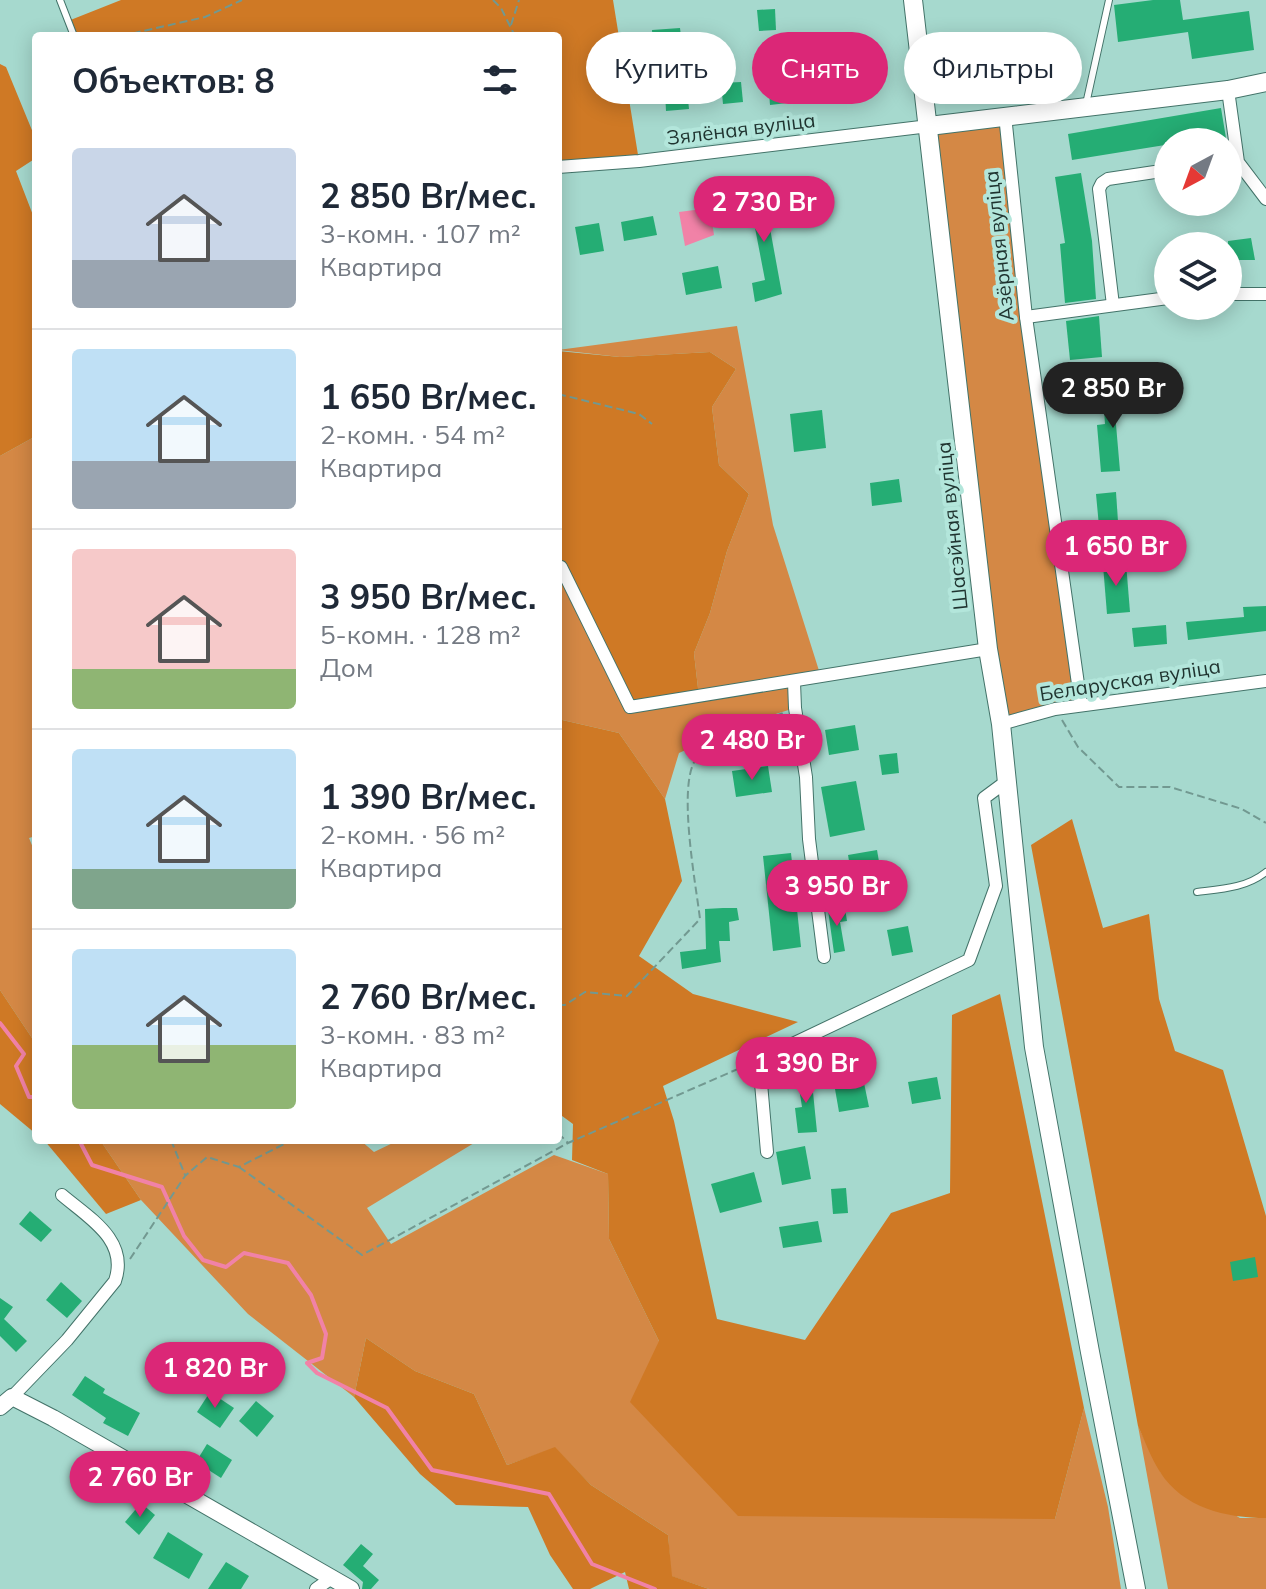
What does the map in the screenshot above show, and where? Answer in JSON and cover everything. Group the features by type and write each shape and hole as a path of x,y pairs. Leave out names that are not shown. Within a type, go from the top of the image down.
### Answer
{"main road":[{"name":"Шасэйная вуліца","path":"913,0 988,649 1001,724 1034,1047 1136,1589"},
{"path":"929,126 1228,90 1266,82"}],"street":[{"path":"1228,90 1231,128"},
{"name":"Азёрная вуліца","path":"1005,115 1026,317 1081,705"},
{"name":"Зялёная вуліца","path":"562,167 639,161 929,126"},
{"path":"1113,305 1099,189 1102,183 1120,177 1154,172"},
{"path":"1242,172 1266,199"},
{"path":"1242,294 1266,294"},
{"path":"1026,317 1154,300"},
{"path":"562,569 630,707 988,649"},
{"name":"Беларуская вуліца","path":"1001,724 1055,709 1266,681"},
{"path":"794,682 824,957"},
{"path":"767,1152 759,1060 969,960 996,886 984,798 1007,781"},
{"path":"62,1195 106,1232 114,1244 119,1257 115,1281 67,1340 6,1402 124,1457 351,1589"},
{"path":"316,1589 333,1577"}],"lane":[{"path":"60,0 72,32"},
{"path":"1085,108 1109,0"},
{"path":"1197,892 1255,881 1266,872"}],"path":[{"path":"139,32 205,17 242,0"},
{"path":"493,0 514,32"},
{"path":"511,25 519,0"},
{"path":"562,395 639,414 652,424"},
{"path":"562,1005 585,992 627,996 700,919 687,803 691,769 697,757 736,732 795,708"},
{"path":"1055,709 1078,747 1119,787 1170,787 1242,809 1266,823"},
{"path":"115,1281 185,1176 207,1157 239,1167 362,1255 568,1143 759,1060"},
{"path":"562,1137 568,1143"},
{"path":"173,1144 185,1176"},
{"path":"239,1167 284,1144"}],"shaded area":[{"path":"121,0 613,0 618,32 586,32 586,104 630,104 639,161 562,167 562,32 72,32 68,21"},
{"path":"0,64 6,67 32,130 32,161 16,171 32,213 32,438 0,456"},
{"path":"1005,115 1081,705 1001,724 929,126"},
{"path":"710,208 714,235 685,246 679,212"},
{"path":"737,326 773,525 821,677 795,682 795,708 744,724 679,753 665,799 619,733 562,720 562,559 699,697 694,653 749,494 719,465 712,407 736,369 710,352 620,357 562,349"},
{"path":"562,351 620,357 710,352 736,369 712,407 719,465 749,494 694,653 699,697 630,707 562,569"},
{"path":"32,438 32,837 29,838 32,845 32,1038 0,990 0,456"},
{"path":"562,720 619,733 665,799 682,881 639,956 693,994 798,1022 663,1086 674,1121 717,1319 805,1340 891,1213 950,1193 952,1015 1000,994 1084,1408 1055,1519 738,1516 630,1402 659,1341 609,1239 608,1174 572,1160 573,1124 562,1116"},
{"path":"1072,819 1103,928 1149,914 1159,999 1175,1051 1223,1070 1266,1216 1266,1518 1221,1513 1181,1494 1160,1472 1138,1426 1031,845"},
{"path":"0,990 32,1038 32,1131 0,1104"},
{"path":"47,1144 103,1144 141,1200 106,1214"},
{"path":"103,1144 365,1144 374,1152 391,1144 472,1144 367,1208 391,1244 554,1155 608,1174 609,1239 659,1341 1055,1519 1084,1408 1108,1507 1121,1589 709,1589 671,1576 668,1535 591,1485 555,1448 507,1465 474,1394 415,1371 366,1338 354,1397 248,1314 141,1200"},
{"path":"366,1338 415,1371 474,1394 507,1465 555,1447 591,1485 668,1535 672,1576 709,1589 629,1589 625,1572 590,1589 573,1589 550,1555 528,1507 456,1505 420,1474 354,1397"},
{"path":"1138,1426 1161,1473 1240,1518 1266,1518 1266,1589 1168,1589"}],"building":[{"path":"1180,0 1183,20 1249,11 1254,50 1192,59 1188,32 1118,42 1114,5"},
{"path":"775,9 776,30 759,31 757,10"},
{"path":"680,28 680,32 652,32"},
{"path":"736,82 741,82 743,102 736,103"},
{"path":"666,104 688,104 689,109 666,111"},
{"path":"1221,108 1224,128 1154,128 1154,147 1072,160 1068,134"},
{"path":"1081,173 1092,241 1096,299 1065,303 1060,244 1065,243 1055,177"},
{"path":"761,179 782,294 755,302 752,283 765,280 746,181"},
{"path":"807,197 811,217 791,221 787,201"},
{"path":"653,216 657,235 624,241 621,222"},
{"path":"599,223 604,251 580,255 575,227"},
{"path":"1251,238 1255,260 1242,260 1242,239"},
{"path":"718,266 722,288 686,295 682,273"},
{"path":"1099,316 1102,357 1070,360 1066,321"},
{"path":"1165,363 1167,391 1135,393 1133,365"},
{"path":"1135,393 1136,412 1115,413 1120,471 1101,472 1097,425 1105,424 1103,396"},
{"path":"822,410 826,448 794,452 790,414"},
{"path":"899,479 902,502 872,506 870,483"},
{"path":"1116,492 1119,536 1100,537 1096,494"},
{"path":"1126,563 1130,612 1107,614 1103,565"},
{"path":"1266,606 1266,631 1188,640 1186,622 1244,617 1243,607"},
{"path":"1166,625 1167,644 1134,647 1132,628"},
{"path":"855,725 859,750 829,755 825,730"},
{"path":"897,753 899,773 882,775 879,755"},
{"path":"768,766 772,792 736,797 732,771"},
{"path":"856,781 865,830 830,837 821,787"},
{"path":"877,850 882,879 853,884 848,855"},
{"path":"791,853 801,947 773,951 763,856"},
{"path":"737,908 739,920 729,922 730,941 719,941 721,962 682,969 680,952 706,949 705,909"},
{"path":"845,908 847,921 840,922 845,951 834,953 828,910"},
{"path":"908,926 913,952 892,956 887,930"},
{"path":"811,1072 817,1132 798,1133 795,1108 802,1107 797,1075"},
{"path":"937,1077 941,1099 912,1104 908,1082"},
{"path":"864,1083 869,1107 839,1112 835,1089"},
{"path":"805,1146 811,1179 782,1185 776,1152"},
{"path":"754,1172 762,1202 720,1213 711,1184"},
{"path":"846,1188 848,1213 833,1214 831,1189"},
{"path":"30,1211 52,1230 41,1242 19,1224"},
{"path":"818,1221 822,1242 783,1248 779,1227"},
{"path":"1255,1257 1258,1277 1233,1281 1230,1262"},
{"path":"61,1282 82,1301 67,1318 46,1300"},
{"path":"0,1298 13,1307 4,1319 27,1341 16,1352 0,1336"},
{"path":"85,1376 105,1389 103,1393 140,1413 128,1436 103,1423 106,1418 72,1395"},
{"path":"210,1392 234,1408 220,1428 197,1412"},
{"path":"256,1401 274,1416 257,1437 239,1421"},
{"path":"207,1444 232,1460 221,1478 196,1462"},
{"path":"141,1503 155,1515 139,1535 125,1522"},
{"path":"168,1532 203,1554 189,1579 153,1558"},
{"path":"361,1544 373,1554 363,1566 379,1580 371,1589 362,1589 363,1582 343,1565"},
{"path":"226,1562 249,1576 241,1589 208,1589"}],"waterway":[{"path":"0,1023 24,1054 16,1066 29,1097 32,1097"},
{"path":"81,1144 92,1165 162,1187 184,1236 203,1260 226,1267 244,1253 288,1263 311,1295 326,1334 322,1358 307,1363 317,1373 387,1408 432,1470 549,1494 592,1564 655,1589"}]}
